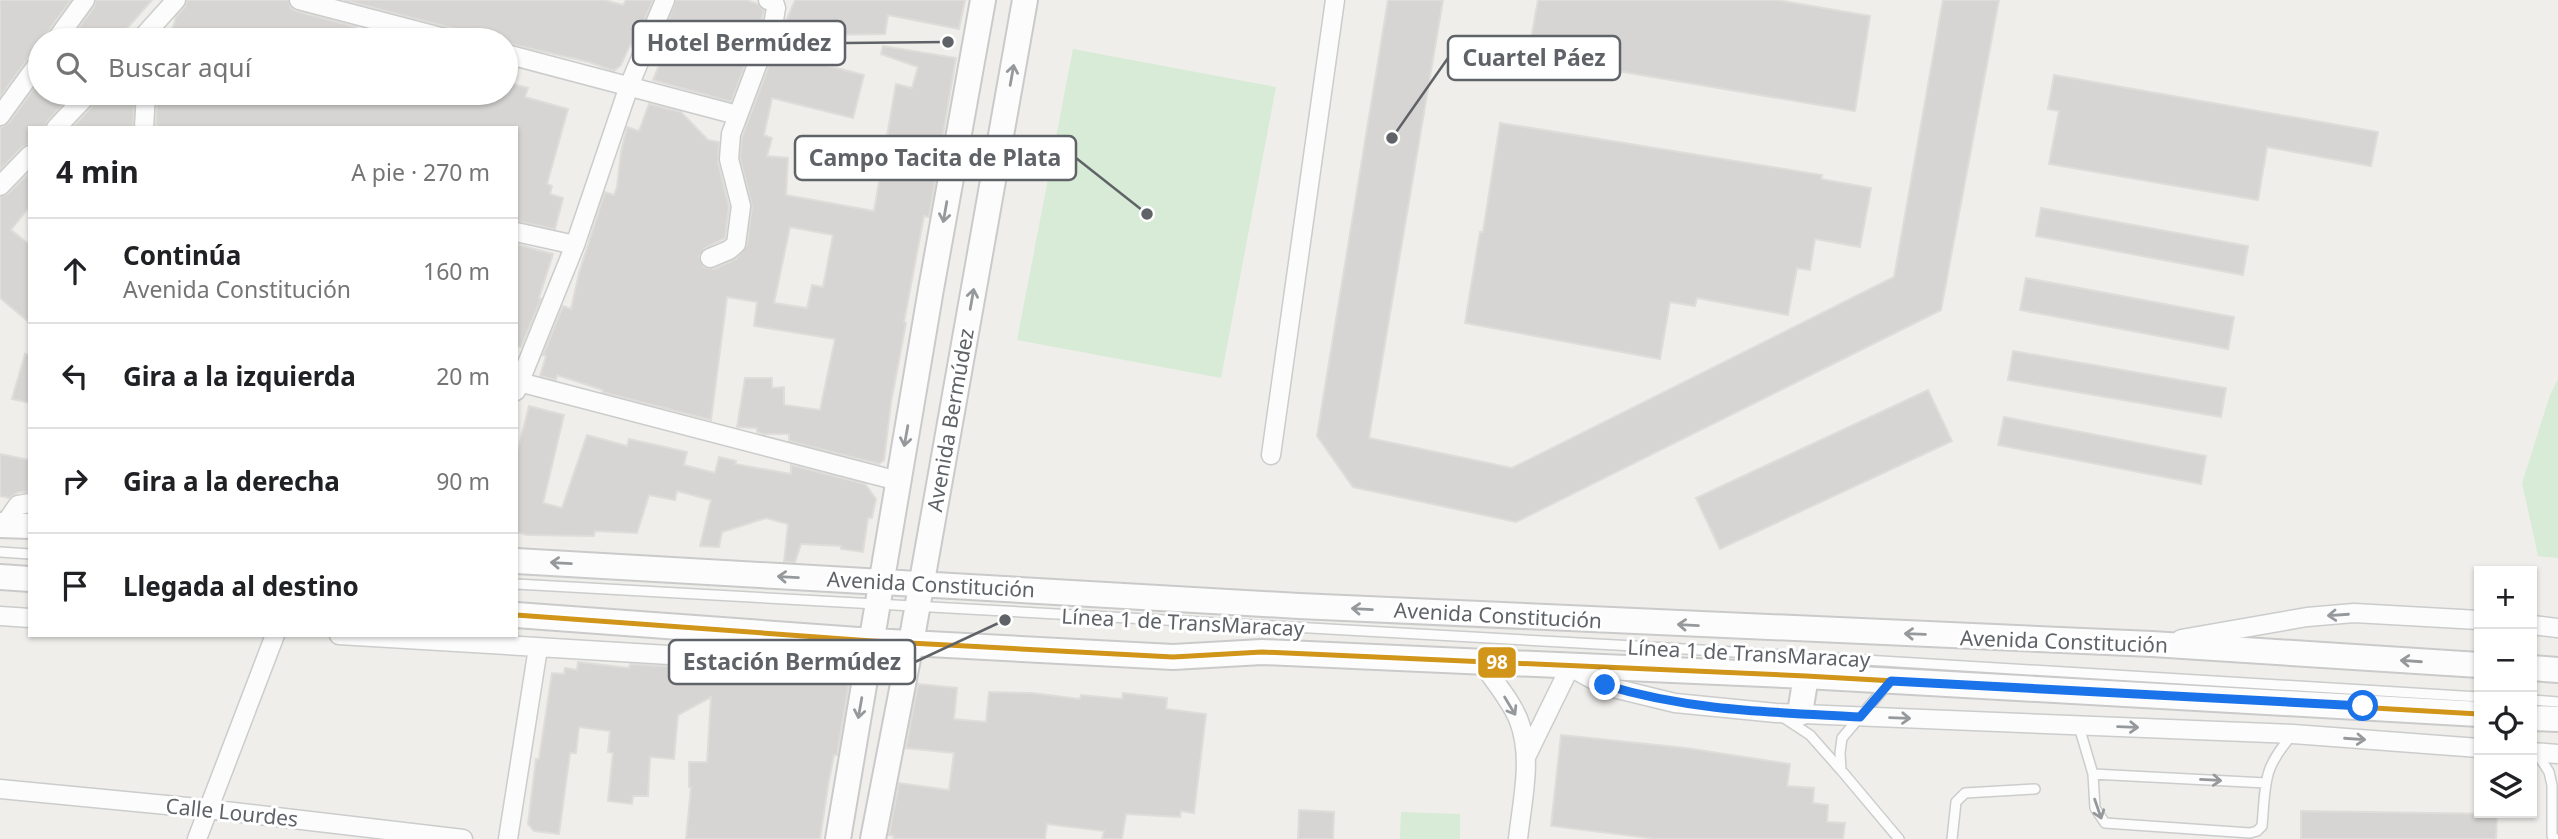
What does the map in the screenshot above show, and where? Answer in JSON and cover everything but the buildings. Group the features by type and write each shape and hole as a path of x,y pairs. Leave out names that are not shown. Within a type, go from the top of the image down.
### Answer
{"street":[{"path":"65,28 85,0"},
{"path":"153,28 176,0"},
{"path":"299,0 406,28"},
{"path":"518,384 575,245 629,86 665,0"},
{"path":"710,258 736,244 741,206 729,159 731,134 774,20 776,8 774,2 768,0"},
{"name":"Avenida Bermúdez","path":"838,839 983,0"},
{"name":"Avenida Bermúdez","path":"873,839 911,643 1025,0"},
{"path":"1271,455 1335,0"},
{"path":"518,57 737,115"},
{"path":"0,117 28,78"},
{"path":"58,126 78,105"},
{"path":"144,126 145,105"},
{"path":"0,186 28,157"},
{"path":"518,232 575,245"},
{"path":"518,386 898,481"},
{"path":"2,525 19,505 28,503"},
{"path":"2,525 28,526"},
{"name":"Avenida Constitución","path":"518,561 879,594 921,583 1327,607 2152,644 2474,665"},
{"path":"0,577 28,579"},
{"path":"2152,644 2319,616 2376,614 2474,620"},
{"path":"518,615 872,641 1173,657 1262,652 1806,676 2474,714"},
{"path":"0,616 28,618"},
{"path":"2537,626 2558,628"},
{"path":"197,839 274,637"},
{"path":"370,637 803,663"},
{"path":"508,839 538,648"},
{"path":"1480,662 1518,720 1526,757 1518,839"},
{"path":"1570,667 1605,685 1675,704 1860,717 2293,734 2474,748"},
{"path":"1526,757 1570,667"},
{"path":"2537,668 2558,670"},
{"path":"1788,713 1806,676"},
{"path":"2537,718 2558,719"},
{"path":"2537,753 2558,754"},
{"name":"Calle Lourdes","path":"0,789 208,809 463,839"}],"lane":[{"path":"0,552 28,554"},
{"name":"Línea 1 de TransMaracay","path":"518,584 879,594 917,608 1607,645 2474,697"},
{"path":"1841,770 1842,738 1891,681"},
{"path":"2537,700 2558,702"},
{"path":"1788,713 1899,839"},
{"path":"2070,724 2080,730 2093,774 2095,808 2105,823 2250,833 2258,831 2262,826 2268,769 2278,751 2293,734"},
{"path":"2536,755 2549,772 2552,785 2552,836 2556,839"},
{"path":"2093,774 2266,783"},
{"path":"1952,839 1955,802 1965,793 2035,789"}],"green space":[{"path":"1073,49 1276,87 1221,378 1017,340"},
{"path":"2558,379 2558,558 2538,556 2522,483 2550,395"},
{"path":"1401,812 1460,814 1460,839 1400,839"}],"transit line":[{"name":"98","path":"518,615 872,641 1173,657 1262,652 1806,676 2474,714"}],"place":[{"name":"Hotel Bermúdez","path":"948,42"},
{"name":"Cuartel Páez","path":"1392,138"},
{"name":"Campo Tacita de Plata","path":"1147,214"},
{"name":"Estación Bermúdez","path":"1005,620"}],"route":[{"path":"1605,685 1675,704 1860,717 1891,681 2363,706"}]}
